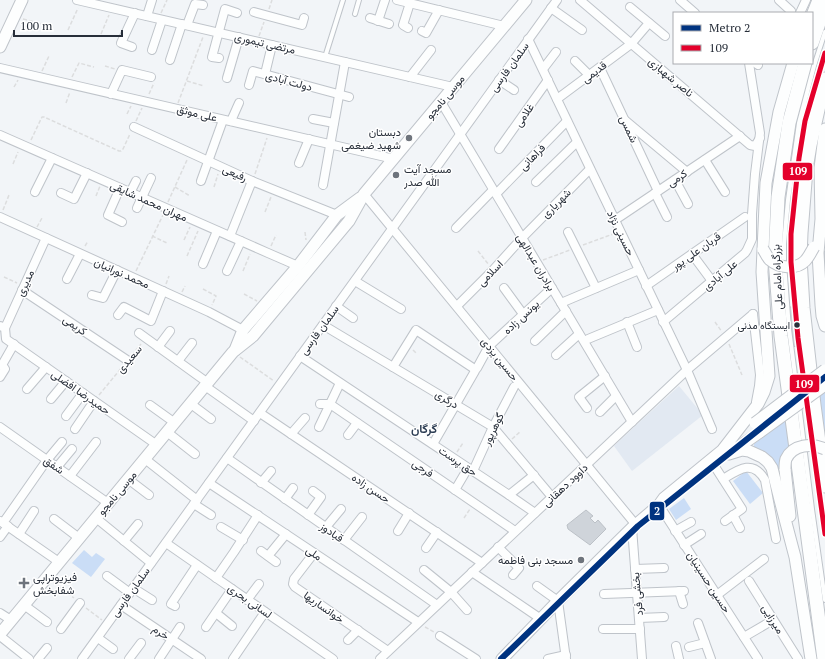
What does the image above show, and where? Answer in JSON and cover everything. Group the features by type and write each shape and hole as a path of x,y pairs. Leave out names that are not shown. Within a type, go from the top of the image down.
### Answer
{"highway":[{"path":"813,40 825,6"},
{"name":"بزرگراه امام علی","path":"805,64 789,123 778,197 775,259 781,336 824,659"},
{"path":"825,79 809,151 800,258 803,308 825,486"}],"main road":[{"path":"1,43 22,0"},
{"name":"موسی نامجو","path":"0,635 233,352 252,336 302,269 338,215 364,194 526,0"},
{"path":"813,12 818,0"},
{"path":"727,451 758,404 769,376 762,272 766,183 779,112 793,64"},
{"path":"763,249 770,259 777,265 786,267 796,266 804,262 814,247 814,206 825,129"},
{"path":"820,168 821,219 818,253 822,316 825,326"},
{"name":"موسی نامجو","path":"233,352 243,330 264,305 349,221 364,194"},
{"path":"502,659 541,618 634,526 659,505 668,504 712,462 757,428 825,370"},
{"path":"757,428 825,385"},
{"path":"811,659 795,557 785,469 786,460 792,451 798,447 810,445 825,449"},
{"path":"727,451 742,450 757,454 768,462 772,468 795,557"}],"street":[{"path":"147,16 152,0"},
{"path":"378,21 385,0"},
{"path":"397,0 504,26"},
{"name":"سلمان فارسی","path":"82,659 556,0"},
{"name":"ناصر شهبازی","path":"580,0 750,144 755,146 760,138"},
{"path":"779,0 791,10"},
{"path":"800,12 806,0"},
{"name":"مرتضی تیموری","path":"79,1 453,87"},
{"path":"683,1 694,12"},
{"path":"408,28 403,24 410,3"},
{"path":"170,60 184,25 195,4 203,5"},
{"path":"630,7 665,36"},
{"path":"551,8 582,30"},
{"path":"219,58 212,57 225,9 237,13"},
{"path":"422,31 426,33 439,10"},
{"path":"254,12 302,25 304,18"},
{"path":"132,47 121,43 135,13"},
{"path":"370,18 389,24"},
{"path":"152,50 160,19"},
{"name":"قدیمی","path":"557,99 631,44 649,23"},
{"path":"227,78 239,37"},
{"name":"حسینی نژاد","path":"528,39 687,370 712,429"},
{"path":"265,74 272,45"},
{"path":"410,77 431,50"},
{"path":"543,69 557,53"},
{"path":"575,61 589,75"},
{"path":"323,185 345,62"},
{"name":"علی آبادی","path":"663,322 745,253 752,240 748,216 760,138 760,129 749,64"},
{"name":"علی موثق","path":"0,68 394,159"},
{"name":"شمس","path":"600,68 667,217"},
{"path":"111,94 122,70 153,80"},
{"name":"دولت آبادی","path":"249,85 253,72 350,97"},
{"path":"499,80 514,90"},
{"name":"غلامی","path":"499,149 548,80"},
{"name":"برادران عبدالهی","path":"441,102 632,422"},
{"path":"201,181 208,161 227,120 238,103"},
{"path":"313,119 334,123"},
{"path":"624,119 687,172"},
{"name":"فراهانی","path":"456,228 495,192 567,120"},
{"name":"رفیعی","path":"134,127 252,181 338,215"},
{"name":"مهران محمد شایقی","path":"0,135 302,269"},
{"name":"کرمی","path":"615,220 740,136"},
{"path":"299,163 308,139"},
{"path":"536,182 577,142"},
{"path":"34,192 52,158"},
{"path":"705,160 725,192"},
{"name":"شهریاری","path":"522,238 590,169"},
{"path":"61,193 74,199 87,173"},
{"path":"137,208 151,178"},
{"path":"675,180 688,204"},
{"path":"130,193 136,181"},
{"path":"230,236 252,181"},
{"path":"120,188 108,215 122,222"},
{"name":"حسین یزدی","path":"364,194 587,464 634,526"},
{"name":"قربان علی پور","path":"646,286 748,216"},
{"name":"محمد نورانیان","path":"0,217 209,312 243,330"},
{"path":"202,264 217,231"},
{"path":"568,232 596,288"},
{"name":"مدیری","path":"2,327 23,288 46,238"},
{"name":"اسلامی","path":"457,306 522,238"},
{"path":"227,272 241,241"},
{"path":"67,278 80,254"},
{"path":"692,254 712,281"},
{"path":"92,295 103,298 117,270"},
{"path":"561,303 639,270"},
{"path":"354,281 401,309"},
{"name":"کریمی","path":"23,288 127,360"},
{"path":"504,288 524,314"},
{"name":"یونس زاده","path":"433,444 489,346 552,288"},
{"path":"118,314 124,307 151,321 163,291"},
{"path":"336,306 354,318"},
{"path":"588,339 658,310"},
{"path":"535,341 566,311"},
{"name":"داوود دهقانی","path":"380,659 687,370 753,314 760,376 754,409"},
{"path":"627,322 637,347"},
{"name":"درگری","path":"323,325 493,427 552,497"},
{"name":"حمیدرضا افضلی","path":"2,327 6,339 157,445"},
{"path":"393,367 416,330 475,369"},
{"path":"158,347 170,331"},
{"path":"140,333 146,338"},
{"path":"556,355 579,334"},
{"name":"سعیدی","path":"146,338 178,361 206,385 254,421"},
{"path":"178,361 192,342"},
{"path":"0,377 5,369 1,365 14,344"},
{"name":"حق پرست","path":"300,356 509,495 534,514"},
{"path":"27,389 46,367"},
{"path":"588,408 580,397 604,376"},
{"path":"51,399 66,381"},
{"path":"319,427 340,383"},
{"name":"گوهرپور","path":"455,490 470,470 514,388"},
{"path":"66,416 83,393"},
{"path":"600,412 616,396"},
{"path":"75,429 94,401"},
{"path":"190,404 211,419"},
{"path":"320,404 330,404"},
{"name":"فرجی","path":"330,404 515,531"},
{"path":"150,405 175,423"},
{"name":"حسن زاده","path":"260,413 482,563"},
{"path":"292,434 305,418"},
{"path":"348,435 357,423"},
{"name":"شفق","path":"0,427 108,503"},
{"path":"167,432 195,454"},
{"path":"0,537 4,523 47,460 62,442"},
{"path":"70,476 96,442"},
{"path":"58,467 72,449"},
{"name":"قبادوز","path":"227,458 437,605"},
{"path":"145,459 211,516"},
{"path":"712,462 742,509 725,520"},
{"path":"723,479 737,471 747,468 758,470 762,474 765,480 776,539"},
{"path":"261,483 271,471"},
{"path":"509,495 534,475"},
{"path":"128,479 149,495"},
{"name":"ملی","path":"209,483 418,622"},
{"path":"285,499 293,488"},
{"path":"308,515 321,497 313,491"},
{"name":"حسین حسینیان","path":"659,505 758,659"},
{"path":"326,527 341,509"},
{"path":"19,534 34,511"},
{"path":"398,531 409,513"},
{"path":"216,578 243,540 258,515"},
{"path":"733,515 740,528"},
{"path":"344,540 362,517"},
{"path":"96,518 151,563"},
{"path":"54,519 79,538"},
{"path":"675,531 691,522"},
{"path":"4,523 59,562"},
{"path":"124,541 138,524"},
{"name":"بخشی فرد","path":"634,526 635,569 642,659"},
{"path":"221,527 243,540"},
{"path":"426,548 437,532"},
{"path":"268,556 286,534"},
{"path":"684,545 701,534"},
{"name":"لسانی بحری","path":"166,543 333,659"},
{"path":"498,547 519,568 513,575"},
{"path":"261,551 276,562"},
{"name":"خوانساریها","path":"314,553 294,579 293,584 295,587 388,651"},
{"path":"717,595 764,559"},
{"path":"175,606 171,604 197,565"},
{"path":"635,569 664,568"},
{"path":"424,570 451,592 467,610"},
{"path":"472,572 541,618"},
{"path":"107,576 131,591 152,600"},
{"name":"میرزایی","path":"749,581 798,658"},
{"path":"248,600 259,584"},
{"path":"537,586 558,601 566,657 548,659"},
{"path":"206,628 232,589"},
{"path":"604,594 682,591 683,604"},
{"path":"61,629 80,603"},
{"path":"24,605 47,622"},
{"name":"خرم","path":"121,605 201,659"},
{"path":"233,659 265,612"},
{"path":"0,613 11,620"},
{"path":"216,613 232,626"},
{"path":"639,618 664,617"},
{"path":"744,637 774,620"},
{"path":"698,623 711,659"},
{"path":"159,659 180,626"},
{"path":"603,629 640,629"},
{"path":"348,640 358,630"},
{"path":"0,635 29,659"},
{"path":"440,636 476,659"},
{"path":"98,638 113,649"},
{"path":"128,659 141,643"},
{"path":"689,647 705,643"},
{"path":"676,646 679,659"},
{"path":"38,659 47,648"}],"lane":[{"path":"326,57 343,0"},
{"path":"355,14 359,0"},
{"path":"825,32 814,66 799,123 788,200 784,244 784,263 791,342 825,600"},
{"path":"825,53 805,121 799,158 791,234 791,262 798,338 825,534"}],"path":[{"path":"160,19 167,0"},
{"path":"68,30 79,1"},
{"path":"101,34 113,8"},
{"path":"14,17 46,25"},
{"path":"176,109 206,30"},
{"path":"39,77 50,56"},
{"path":"66,103 70,85 79,63 94,67"},
{"path":"105,66 122,70"},
{"path":"13,164 42,117 121,151 146,102 153,80"},
{"path":"186,81 204,86"},
{"path":"252,181 270,130"},
{"path":"132,278 191,153"},
{"path":"214,187 221,167"},
{"path":"96,196 103,180"},
{"path":"175,187 190,196"},
{"path":"265,212 274,190"},
{"path":"3,209 9,195"},
{"path":"184,240 193,220"},
{"path":"187,256 201,224"},
{"path":"268,253 276,235"},
{"path":"152,236 167,243"},
{"path":"242,271 253,247"},
{"path":"478,251 493,270"},
{"path":"4,278 23,288"},
{"path":"203,289 216,296 209,312"},
{"path":"244,294 264,305"},
{"path":"715,322 726,337 742,375"},
{"name":"سعیدی","path":"94,401 146,338"},
{"path":"233,352 279,385"},
{"path":"507,444 521,431"},
{"path":"453,458 463,443"},
{"path":"464,518 475,503"},
{"path":"418,622 440,636"}],"shaded area":[{"path":"679,386 703,415 632,471 614,446"},
{"path":"825,390 825,444 819,395"},
{"path":"786,420 789,447 781,458 779,473 754,447 754,444"},
{"path":"746,471 763,493 750,504 733,481"},
{"path":"684,498 691,509 676,520 669,509"},
{"path":"84,550 92,557 96,553 105,559 91,577 72,563"}],"building":[{"path":"825,251 825,272 819,253"},
{"path":"789,307 793,307 797,346 792,347"},
{"path":"586,510 593,516 590,518 595,523 598,520 606,529 590,545 568,529 567,525"}],"metro line":[{"name":"2","path":"501,659 638,526 825,377"}],"transit line":[{"name":"109","path":"825,53 805,121 799,158 791,234 791,262 798,338 825,534"}],"place":[{"name":"دبستان شهید ضیغمی","path":"409,138"},
{"name":"مسجد آیت الله صدر","path":"396,175"},
{"name":"ایستگاه مدنی","path":"797,325"},
{"name":"مسجد بنی فاطمه","path":"581,560"},
{"name":"فیزیوتراپی شفابخش","path":"24,583"}],"district":[{"name":"گرگان","path":"424,428"}]}
